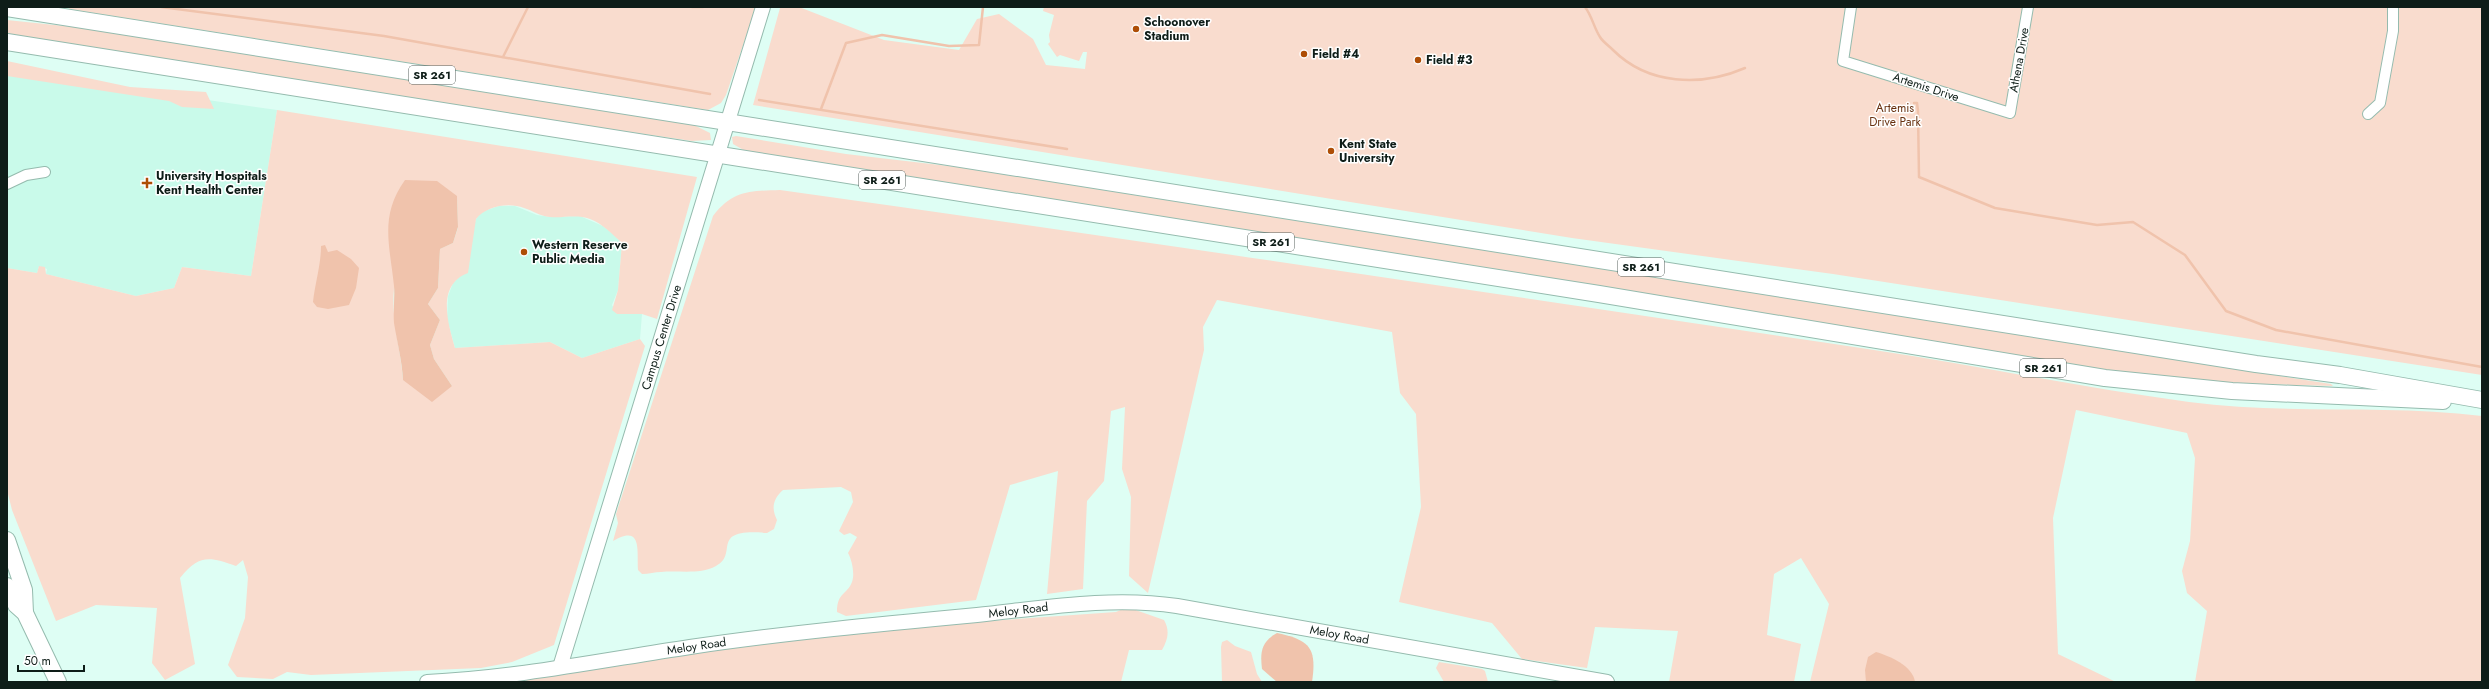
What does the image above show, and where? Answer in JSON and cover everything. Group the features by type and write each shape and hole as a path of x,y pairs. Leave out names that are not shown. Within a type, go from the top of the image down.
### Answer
{"main road":[{"name":"SR 261","path":"7,8 2256,364 2348,376 2482,400"},
{"name":"SR 261","path":"7,42 1603,295 2105,378 2232,391 2360,395 2482,404"},
{"path":"7,540 24,590 25,613"},
{"path":"7,586 16,605 25,613 58,682"}],"street":[{"name":"Campus Center Drive","path":"560,667 763,7"},
{"name":"Artemis Drive","path":"1851,7 1842,61 2010,113"},
{"name":"Athena Drive","path":"2010,113 2028,7"},
{"path":"2368,114 2380,103 2393,31 2393,7"},
{"path":"7,184 26,175 45,172"},
{"name":"Meloy Road","path":"427,682 475,679 691,647 833,629 1085,604 1135,602 1177,606 1607,682"}],"shaded area":[{"name":"University Hospitals Kent Health Center","path":"7,71 277,110 251,276 182,267 174,288 136,296 46,274 47,269 39,266 37,273 7,268"},
{"path":"405,180 437,181 457,196 458,227 453,243 440,249 438,288 428,304 440,320 430,345 434,359 452,386 432,402 403,380 401,358 394,323 394,291 388,232 389,219 397,193"},
{"path":"499,206 515,206 537,215 551,217 580,216 603,226 613,234 622,243 618,290 612,305 617,314 642,314 640,339 582,358 550,342 455,348 447,319 448,296 453,283 459,277 476,219 481,212"},
{"path":"325,245 328,252 337,250 351,259 359,268 356,288 349,305 328,309 317,307 313,302 321,246"},
{"path":"1277,633 1297,639 1309,647 1312,653 1313,661 1312,682 1277,682 1262,669 1261,657 1263,648 1268,640"},
{"path":"1876,652 1900,662 1910,671 1915,682 1866,682 1865,670 1868,657"}],"green space":[{"path":"70,7 756,7 726,95 721,103 708,110 69,9"},
{"name":"Artemis Drive Park","path":"799,7 884,40 959,50 977,19 999,14 1033,39 1046,65 1085,69 1087,52 1083,52 1079,61 1060,55 1057,57 1048,44 1050,42 1049,35 1054,15 1043,11 1044,7 2482,7 2482,375 1833,274 1572,238 753,105 780,8"},
{"path":"7,20 112,31 694,125 710,133 711,140 692,141 522,116 7,35"},
{"path":"7,61 130,87 206,92 214,109 182,107 169,101 7,76"},
{"path":"277,110 697,177 657,319 642,314 617,314 612,310 618,290 622,243 603,226 590,219 575,216 555,217 540,215 524,208 512,205 492,208 476,219 468,273 458,279 451,286 448,295 448,316 455,348 550,342 582,358 640,339 645,346 554,645 512,662 481,668 311,675 287,672 273,679 237,677 228,665 245,618 248,577 243,560 236,566 211,559 199,561 187,570 180,578 195,664 165,680 152,663 157,608 96,605 56,621 12,510 7,490 7,268 37,273 39,266 45,267 46,274 136,296 174,288 182,267 251,276","holes":["457,196 458,228 453,243 440,249 438,288 428,304 440,320 430,345 434,359 452,386 403,380 395,324 393,301 394,289 412,259"]},
{"path":"736,136 846,154 957,167 2331,384 2333,386 2228,383 2148,376 2069,365 747,152 733,144 732,137"},
{"path":"780,190 1874,350 2189,402 2262,408 2446,412 2482,416 2482,682 2195,682 2207,611 2187,593 2182,571 2190,541 2195,458 2187,433 2076,410 2053,518 2058,654 2116,682 1810,682 1829,604 1801,558 1774,574 1767,635 1801,644 1794,682 1669,682 1678,631 1595,627 1587,668 1522,659 1492,623 1399,602 1421,507 1416,414 1400,393 1392,332 1217,300 1203,327 1204,350 1148,593 1129,576 1131,497 1122,469 1125,407 1111,411 1104,481 1087,501 1083,589 1047,594 1058,471 1010,485 976,600 846,616 837,612 840,597 852,582 853,567 848,553 857,537 850,533 844,535 839,531 853,502 851,492 841,487 783,490 775,500 774,504 774,512 777,520 774,529 767,533 749,532 737,534 731,538 728,543 726,555 723,561 716,566 709,569 696,571 642,574 638,570 637,547 636,541 633,537 629,535 613,541 618,523 616,514 713,216 720,207 735,197 751,192"},
{"path":"1127,607 1164,620 1168,635 1162,650 1129,650 1121,682 494,682 694,650 945,624 1116,612"},
{"path":"1227,640 1235,646 1251,652 1257,674 1262,682 1222,682 1221,647 1222,642"},
{"path":"1439,662 1482,669 1485,671 1488,682 1444,682 1436,668"}],"waterway":[{"path":"161,7 384,36 710,94"},
{"path":"503,57 528,7"},
{"path":"692,7 703,7"},
{"path":"821,109 846,43 882,35 949,46 979,45 983,7"},
{"path":"1585,7 1603,41 1627,62 1642,70 1659,76 1693,80 1711,78 1745,68"},
{"path":"759,100 1067,149"},
{"path":"1914,103 1917,103 1918,111 1919,177 1995,208 2097,225 2133,222 2185,255 2226,311 2276,330 2482,367"}],"place":[{"name":"Schoonover Stadium","path":"1136,29"},
{"name":"Field #4","path":"1304,54"},
{"name":"Field #3","path":"1418,60"},
{"name":"Kent State University","path":"1331,151"},
{"name":"University Hospitals Kent Health Center","path":"147,183"},
{"name":"Western Reserve Public Media","path":"524,252"}]}
